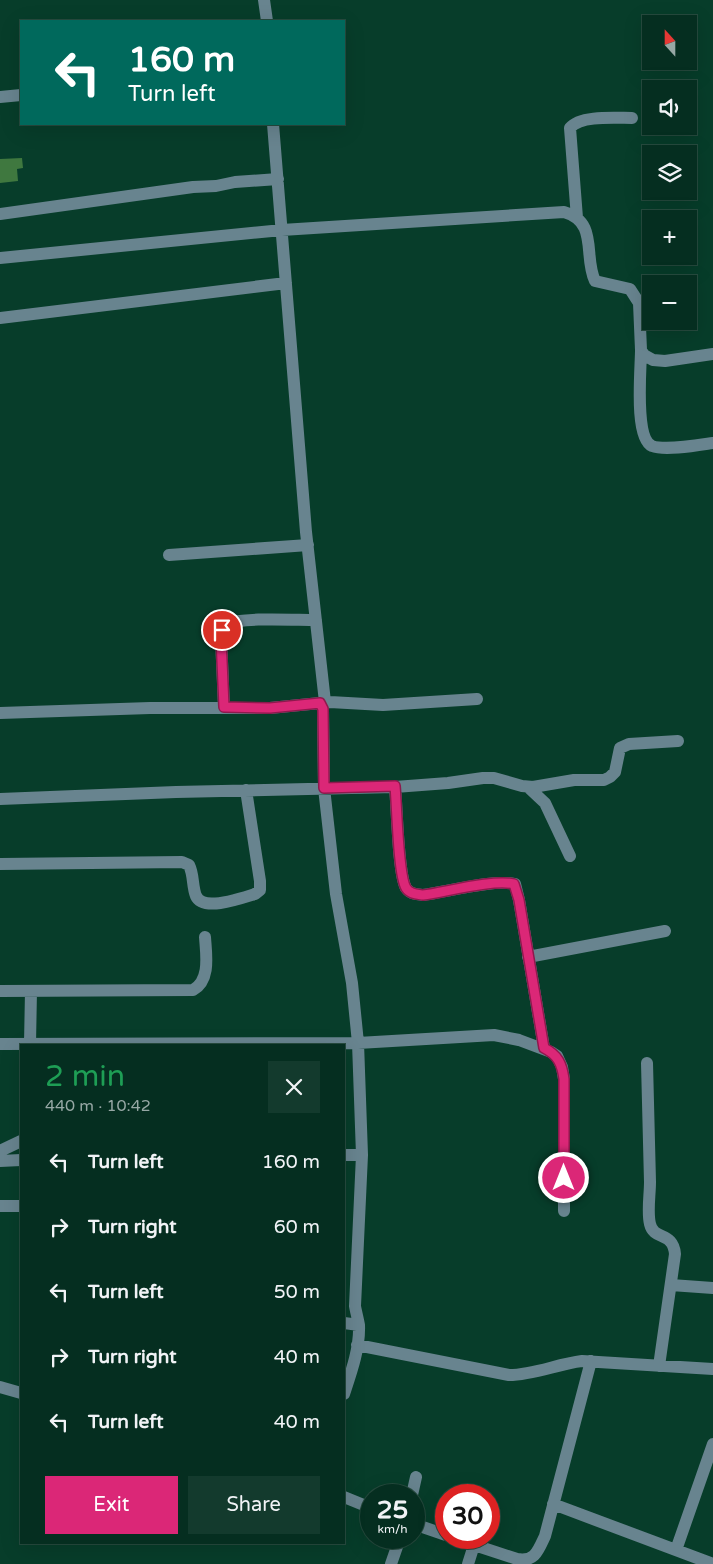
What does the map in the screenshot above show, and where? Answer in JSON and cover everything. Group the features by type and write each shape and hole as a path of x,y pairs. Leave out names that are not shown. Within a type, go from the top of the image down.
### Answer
{"street":[{"path":"264,0 267,20"},
{"path":"0,97 20,95"},
{"path":"577,218 570,128 573,123 593,119 632,118"},
{"path":"273,125 323,703 324,788 336,894 351,974 358,1043 362,1155 355,1306 359,1325 357,1346 345,1390"},
{"path":"0,214 96,202 153,192 278,179"},
{"path":"0,258 282,230 564,212 577,218 586,230 592,275 595,281 630,289 639,303 641,350 640,422 642,435 646,442 654,446 664,447 713,443"},
{"path":"0,318 286,283"},
{"path":"641,350 644,355 653,360 665,361 713,354"},
{"path":"169,555 308,546"},
{"path":"224,707 221,638 225,624 245,621 316,620"},
{"path":"0,713 150,708 270,708 323,703 383,705 477,699"},
{"path":"0,798 395,786 494,778 528,787 574,780 604,780 615,772 620,748 628,744 678,741"},
{"path":"395,786 401,873 407,890 412,894 423,895 495,883 507,882 514,884 544,1048"},
{"path":"528,787 544,803 570,856"},
{"path":"0,864 182,862 190,865 193,872 196,897 201,902 210,904 255,894 260,890 260,880 246,790"},
{"path":"528,957 665,931"},
{"path":"0,991 192,990 198,987 203,980 205,970 205,937"},
{"path":"30,1044 31,991"},
{"path":"0,1044 358,1043 494,1035 519,1040 544,1048 556,1056 562,1067 564,1079 564,1211"},
{"path":"647,1062 649,1223 652,1230 670,1240 674,1246 675,1254 659,1366"},
{"path":"0,1151 20,1141"},
{"path":"345,1155 362,1155"},
{"path":"0,1161 20,1160"},
{"path":"0,1206 20,1206"},
{"path":"671,1284 713,1288"},
{"path":"345,1323 359,1325"},
{"path":"357,1346 509,1375 523,1375 566,1362 591,1361 713,1369"},
{"path":"486,1549 525,1560 532,1558 540,1549 591,1361"},
{"path":"0,1386 20,1393"},
{"path":"676,1550 713,1444"},
{"path":"414,1484 416,1477"},
{"path":"345,1497 360,1504"},
{"path":"553,1504 713,1564"},
{"path":"391,1564 396,1549"},
{"path":"468,1564 473,1549"}],"building":[{"path":"22,158 23,168 17,169 18,181 0,183 0,159"}],"route":[{"path":"222,630 224,707 270,708 320,703 323,709 324,788 395,786 401,873 407,890 412,894 423,895 495,883 507,882 514,884 519,900 544,1048 556,1056 562,1067 564,1079 564,1178"}]}
